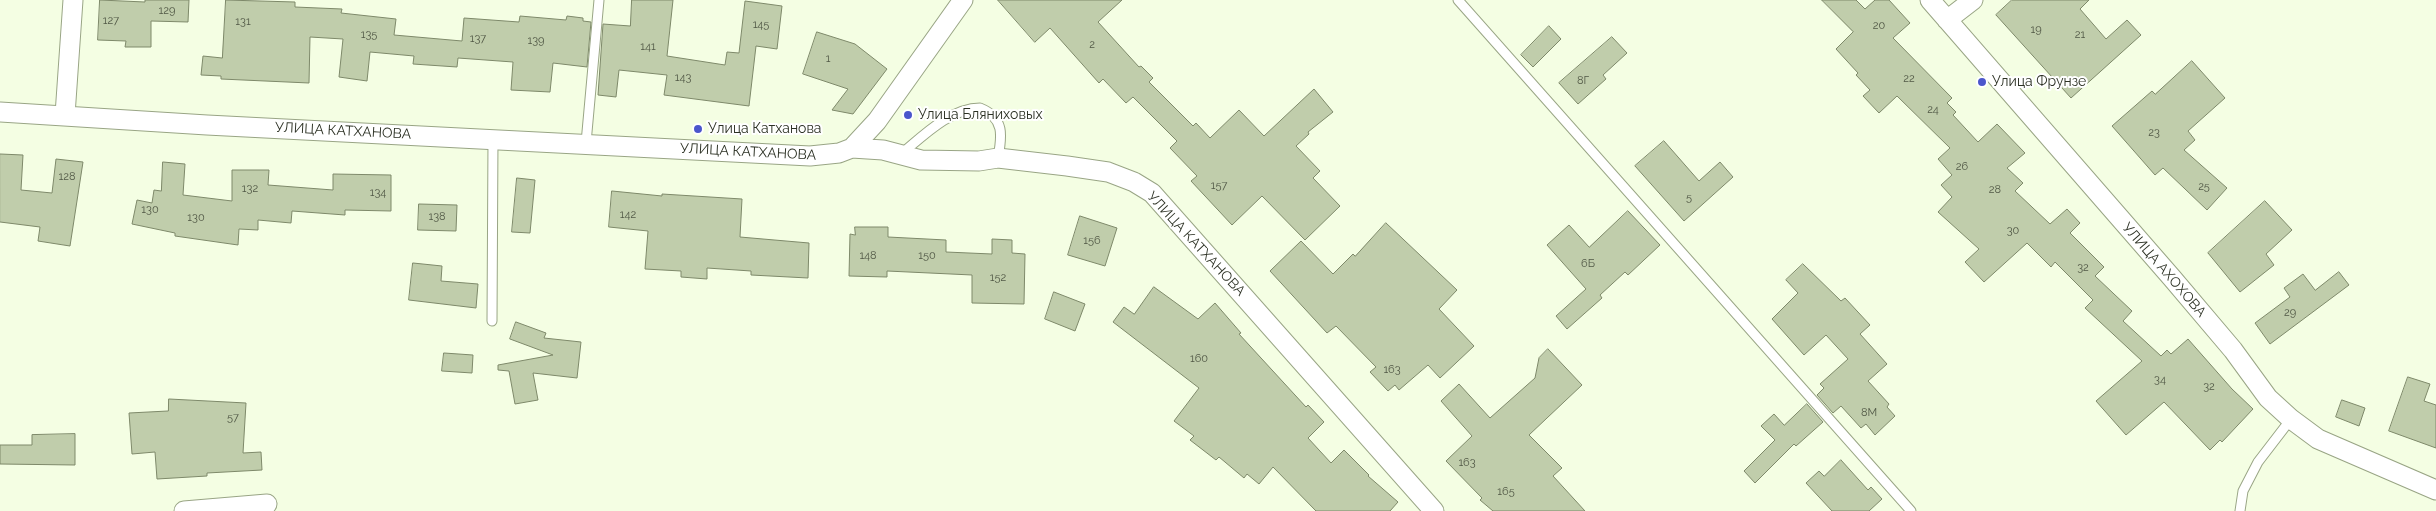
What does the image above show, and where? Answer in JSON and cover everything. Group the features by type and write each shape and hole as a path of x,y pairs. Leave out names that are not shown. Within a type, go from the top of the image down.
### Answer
{"street":[{"path":"65,115 73,0"},
{"path":"852,148 877,121 963,0"},
{"name":"УЛИЦА АХОХОВА","path":"1930,0 2196,307 2232,350 2268,398 2291,419 2318,439 2436,490"},
{"path":"1947,20 1972,0"},
{"name":"УЛИЦА КАТХАНОВА","path":"0,112 207,125 810,156 839,153 852,148 883,150 900,155 938,161 980,161 998,158 1108,172 1134,182 1152,194 1434,511"},
{"path":"184,511 267,504"}],"lane":[{"path":"586,143 599,0"},
{"path":"1458,0 1911,511"},
{"path":"900,155 946,121 960,113 980,108 998,120 1001,130 998,158"},
{"path":"492,321 493,139"},
{"path":"2240,511 2243,491 2258,462 2291,419"}],"building":[{"path":"100,0 145,2 145,0 189,0 188,22 151,21 151,47 125,47 126,41 98,40"},
{"path":"226,0 295,2 295,7 342,9 341,13 396,19 394,35 462,41 464,18 519,22 520,16 566,20 567,16 583,18 583,21 591,22 587,67 553,63 550,92 511,90 513,62 458,58 457,67 413,64 414,56 370,52 367,81 339,77 343,39 310,37 309,83 221,79 221,76 201,75 203,56 222,58"},
{"path":"632,0 673,0 667,56 725,65 727,52 739,53 745,1 782,6 777,49 756,46 749,106 664,95 667,75 619,70 616,97 598,95 603,24 630,26"},
{"path":"998,0 1122,0 1098,22 1139,67 1141,66 1153,78 1149,82 1193,126 1196,123 1210,138 1239,110 1264,136 1314,89 1333,112 1308,132 1309,134 1296,146 1320,171 1313,178 1340,206 1305,240 1262,196 1232,225 1191,181 1197,176 1170,148 1177,141 1133,97 1126,103 1103,79 1099,83 1050,28 1035,42"},
{"path":"1822,0 1856,0 1865,9 1875,0 1889,0 1910,23 1893,38 1952,98 1947,103 1956,112 1953,115 1978,142 1997,124 2025,153 2007,168 2023,183 2015,191 2050,224 2067,209 2080,223 2070,233 2104,267 2095,276 2132,311 2123,321 2161,356 2167,350 2171,354 2188,339 2232,389 2253,409 2222,442 2220,440 2210,450 2164,402 2126,435 2096,401 2142,361 2085,308 2093,300 2055,262 2051,267 2027,243 1984,282 1965,262 1979,249 1938,212 1952,197 1941,185 1952,175 1938,159 1950,148 1897,96 1879,113 1863,96 1870,90 1856,75 1858,73 1836,49 1853,32"},
{"path":"2012,0 2089,0 2080,9 2106,39 2127,20 2141,35 2071,98 1996,15"},
{"path":"1549,26 1561,39 1533,67 1521,55"},
{"path":"817,32 855,44 887,69 853,114 832,110 848,89 803,74"},
{"path":"1612,37 1627,53 1603,75 1606,79 1578,104 1559,83"},
{"path":"2192,61 2225,98 2188,131 2195,140 2184,150 2227,188 2207,210 2163,168 2155,175 2112,126 2152,91 2155,94"},
{"path":"1664,141 1699,181 1720,162 1733,177 1684,221 1635,166"},
{"path":"0,154 23,155 21,190 52,193 56,159 83,162 70,246 38,241 40,227 0,222"},
{"path":"163,162 185,164 183,195 232,201 232,170 269,170 268,185 333,190 333,174 391,175 391,211 345,210 345,215 292,211 291,223 258,220 258,230 239,229 238,245 175,236 175,233 132,224 137,200 152,203 154,190 161,191"},
{"path":"517,178 535,180 530,233 512,232"},
{"path":"612,191 662,196 662,194 742,199 740,237 809,243 808,278 751,275 751,271 707,268 707,279 681,277 681,271 645,269 648,231 609,227"},
{"path":"2265,201 2292,230 2266,254 2274,265 2240,292 2208,253"},
{"path":"419,204 457,205 456,231 418,230"},
{"path":"1628,211 1660,245 1628,275 1625,272 1600,295 1602,298 1567,329 1556,316 1586,289 1547,245 1569,225 1589,247"},
{"path":"1080,216 1117,228 1105,266 1068,255"},
{"path":"1386,223 1457,290 1439,309 1474,346 1440,378 1428,365 1399,390 1395,385 1388,391 1370,372 1376,367 1336,326 1327,333 1270,271 1301,241 1333,274 1353,254 1355,256"},
{"path":"855,227 888,227 888,237 946,240 946,252 992,254 992,239 1012,240 1012,253 1025,254 1024,304 972,303 972,275 887,271 887,277 849,276 850,234 855,235"},
{"path":"413,263 442,266 441,281 478,284 476,308 409,300"},
{"path":"1803,264 1841,301 1845,298 1870,325 1860,334 1887,364 1868,381 1889,404 1887,407 1895,416 1875,435 1866,424 1861,428 1841,406 1833,413 1817,395 1824,388 1820,384 1848,359 1826,335 1804,355 1772,319 1798,293 1786,280"},
{"path":"2339,272 2349,285 2270,344 2255,323 2290,297 2284,288 2303,274 2315,290"},
{"path":"1154,287 1198,319 1215,303 1241,333 1239,334 1306,407 1308,405 1324,422 1308,438 1331,463 1344,450 1368,476 1398,502 1390,511 1316,511 1273,467 1259,484 1247,474 1244,478 1219,457 1216,460 1190,440 1194,436 1174,421 1199,388 1113,322 1124,307 1134,314"},
{"path":"1054,292 1085,304 1075,331 1045,319"},
{"path":"516,322 546,333 544,338 581,342 577,378 533,373 538,400 515,404 509,371 498,370 498,365 553,355 510,339"},
{"path":"1548,349 1582,385 1529,435 1562,468 1553,476 1585,511 1493,511 1480,500 1482,498 1446,461 1472,436 1441,401 1459,384 1490,418 1535,378 1539,358"},
{"path":"444,353 473,355 472,373 442,371"},
{"path":"2408,377 2430,384 2424,401 2436,405 2436,448 2389,431"},
{"path":"169,399 246,403 243,453 261,452 262,470 207,473 207,476 157,479 155,452 132,454 129,413 168,411"},
{"path":"2342,400 2365,408 2359,426 2336,417"},
{"path":"1807,404 1823,422 1796,446 1794,444 1755,483 1744,471 1775,440 1761,426 1774,414 1784,425"},
{"path":"75,434 75,465 0,464 0,445 32,445 32,435"},
{"path":"1841,460 1868,490 1871,487 1882,499 1869,511 1832,511 1806,483 1819,471 1824,476"}],"place":[{"name":"Улица Фрунзе","path":"1982,82"},
{"name":"Улица Бляниховых","path":"908,115"},
{"name":"Улица Катханова","path":"698,129"}]}
